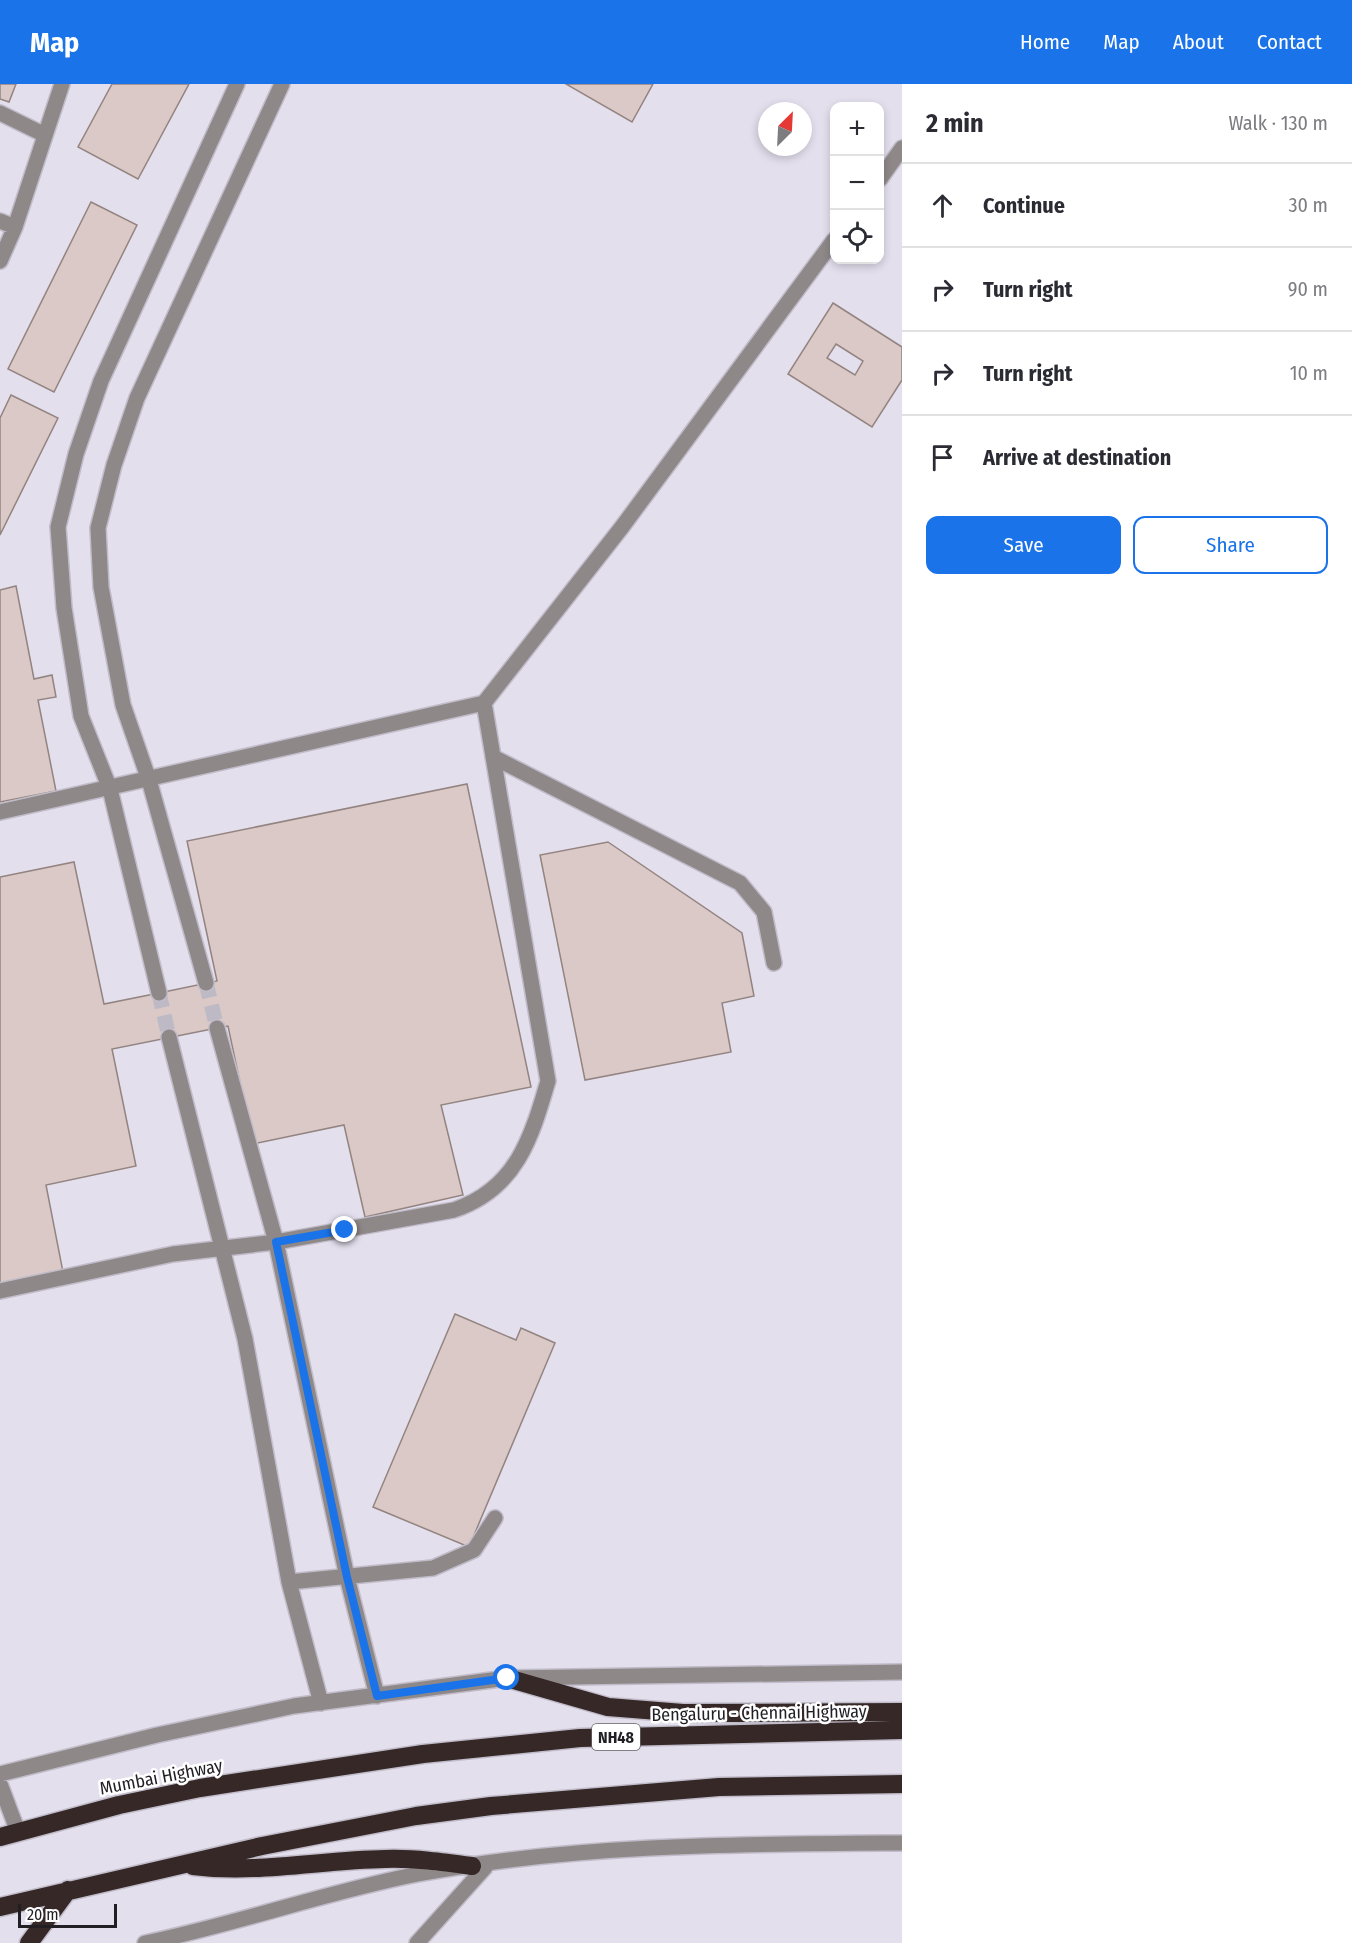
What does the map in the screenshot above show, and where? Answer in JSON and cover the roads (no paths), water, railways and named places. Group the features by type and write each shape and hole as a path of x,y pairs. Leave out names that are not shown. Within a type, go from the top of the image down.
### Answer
{"highway":[{"path":"507,1678 608,1707 683,1713 902,1712"},
{"name":"Bengaluru - Chennai Highway","path":"332,1769 423,1754 580,1738 902,1730"},
{"name":"Mumbai Highway","path":"9,1835 119,1804 200,1788 332,1769"},
{"path":"0,1907 178,1864 416,1816 583,1797 719,1787 902,1784"},
{"path":"178,1864 252,1869 386,1858 480,1865"},
{"path":"29,1943 68,1890"}],"street":[{"path":"0,261 15,227 62,84"},
{"path":"159,993 110,789 81,716 64,608 58,527 76,454 101,381 237,84"},
{"path":"206,983 148,780 123,705 101,587 98,528 114,465 137,398 282,84"},
{"path":"0,113 45,135"},
{"path":"884,171 902,148"},
{"path":"0,221 15,227"},
{"path":"0,812 484,703 622,528 830,245"},
{"path":"0,1291 173,1254 276,1242 399,1222 454,1210 478,1202 506,1178 534,1128 548,1081 484,703"},
{"path":"493,757 740,883 764,912 774,963"},
{"path":"217,1028 276,1242 347,1577 377,1696"},
{"path":"169,1037 245,1339 289,1582 321,1703"},
{"path":"289,1582 433,1568 474,1550 495,1518"},
{"path":"0,1774 157,1735 321,1703 507,1678 902,1672"},
{"path":"0,1784 9,1835"},
{"path":"145,1943 372,1885 530,1858 716,1846 902,1843"},
{"path":"417,1943 480,1865"}],"tunnel":[{"path":"206,983 217,1028"},
{"path":"159,993 169,1037"}]}
